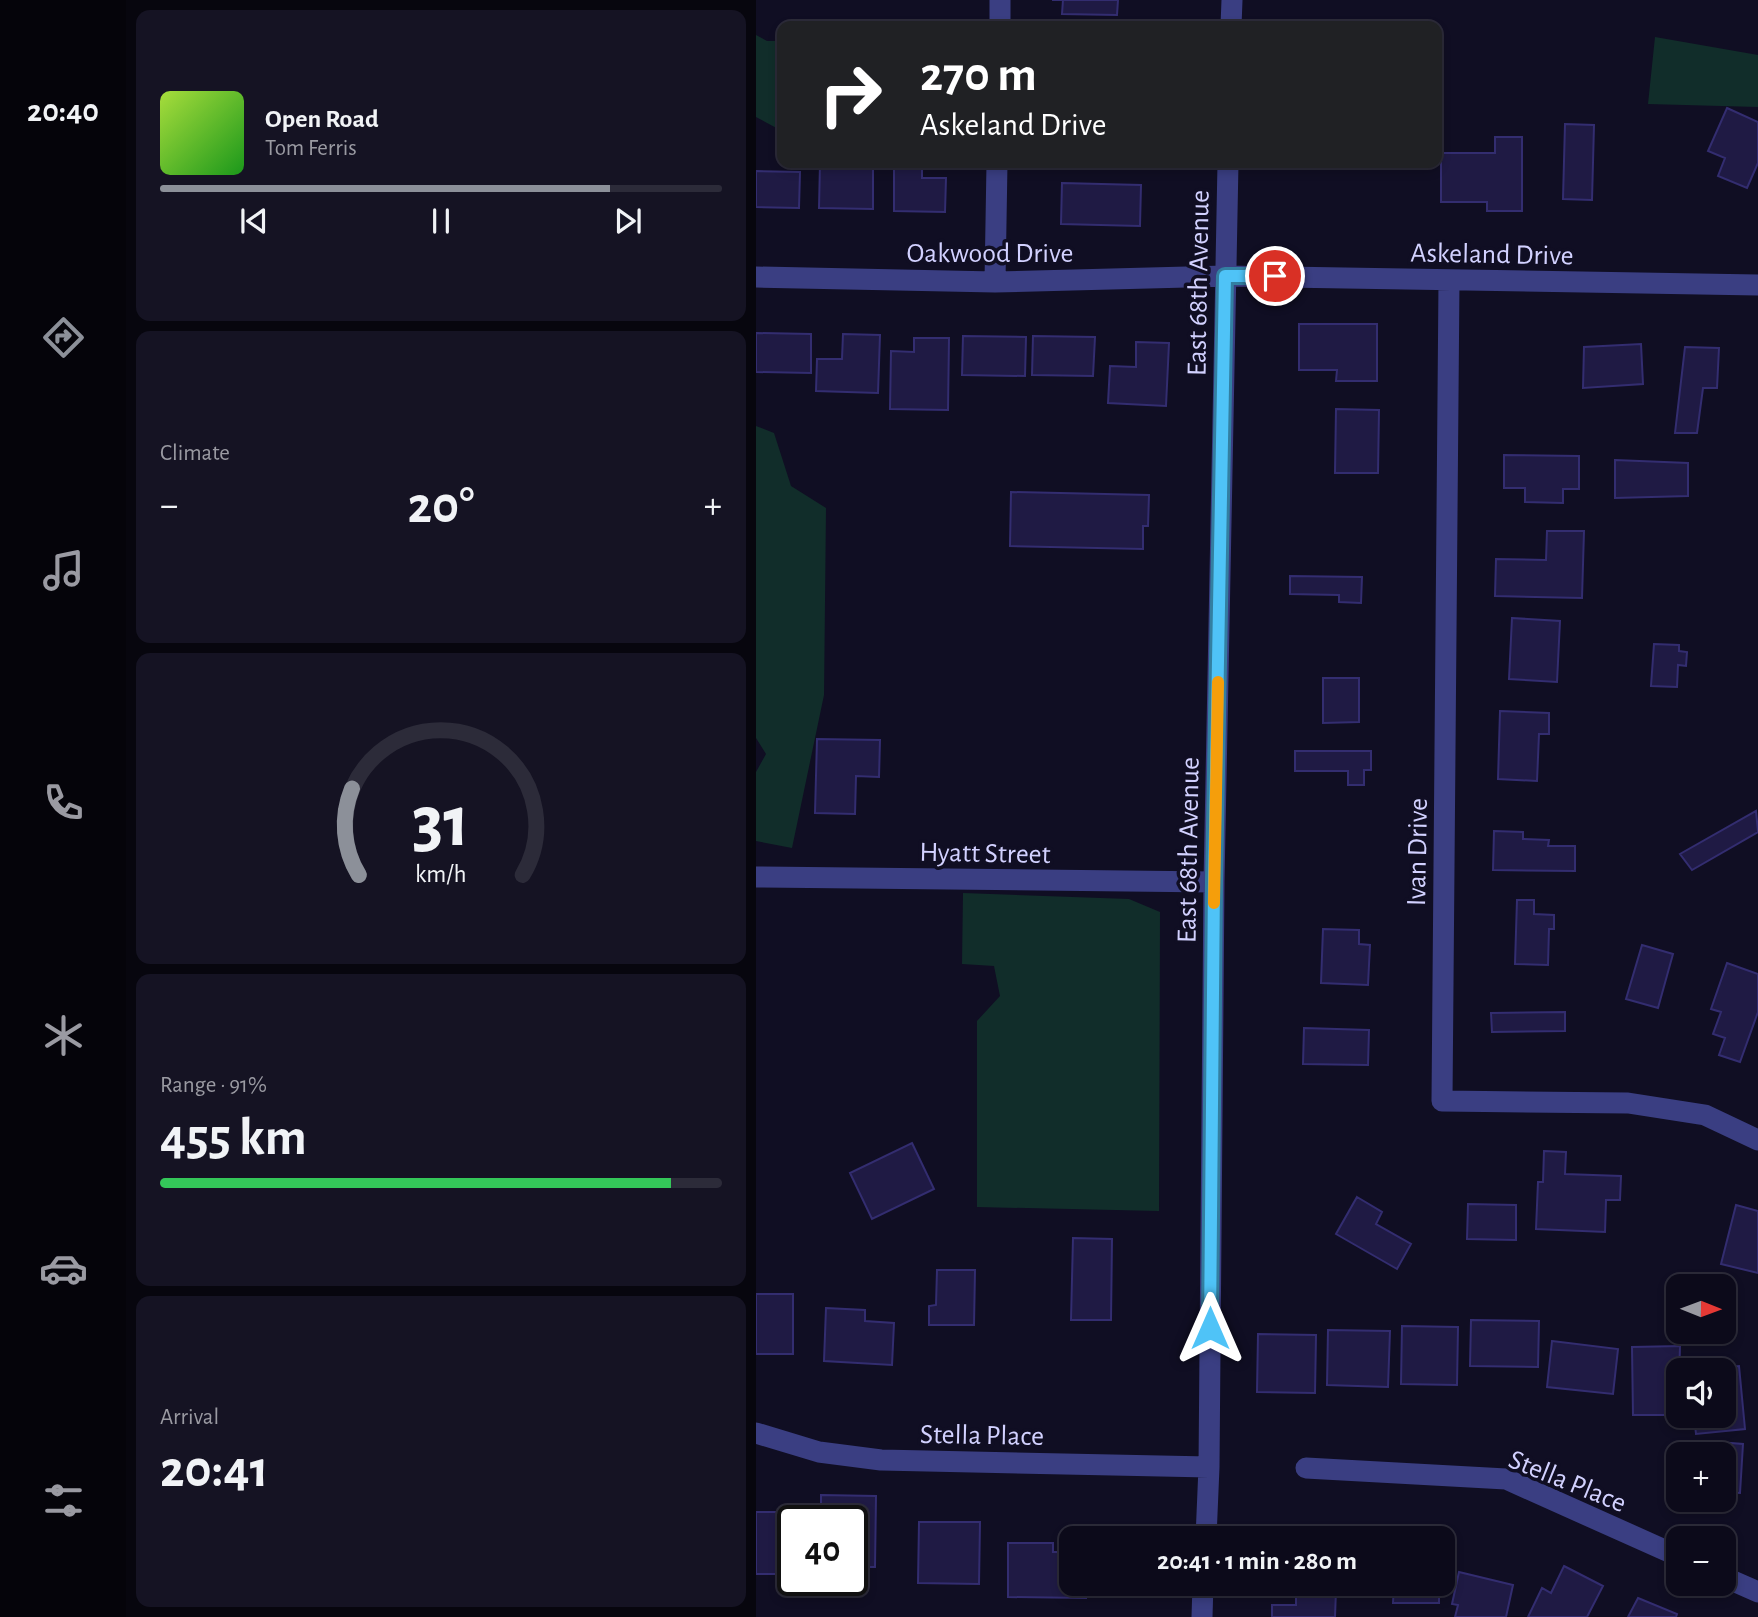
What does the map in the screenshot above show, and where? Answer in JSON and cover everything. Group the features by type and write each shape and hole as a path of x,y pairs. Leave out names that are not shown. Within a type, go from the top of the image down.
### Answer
{"street":[{"path":"1000,0 1000,21"},
{"path":"1231,21 1232,0"},
{"path":"995,282 997,168"},
{"name":"East 68th Avenue","path":"1207,1526 1214,882 1228,168"},
{"name":"Oakwood Drive","path":"756,277 995,282 1225,276"},
{"name":"Askeland Drive","path":"1225,276 1758,285"},
{"name":"Ivan Drive","path":"1449,280 1441,1101 1628,1104 1705,1115 1758,1140"},
{"name":"Hyatt Street","path":"756,877 1214,882"},
{"name":"Stella Place","path":"756,1433 819,1452 881,1460 1209,1467"},
{"name":"Stella Place","path":"1306,1468 1506,1479 1666,1551"},
{"path":"1736,1582 1758,1592"},
{"path":"1202,1617 1203,1596"}],"green space":[{"path":"756,35 767,41 777,41 777,128 756,117"},
{"path":"1655,37 1758,55 1758,107 1648,104"},
{"path":"756,426 774,433 791,486 826,508 824,695 792,848 756,841 756,772 766,754 756,738"},
{"path":"963,893 1129,899 1160,912 1159,1211 977,1207 977,1021 1000,996 994,966 962,964"}],"building":[{"path":"1063,0 1118,0 1117,15 1062,14"},
{"path":"1727,108 1758,122 1758,163 1747,188 1718,176 1725,158 1708,151"},
{"path":"1565,124 1594,125 1592,200 1563,199"},
{"path":"1495,137 1522,137 1522,211 1487,211 1487,202 1441,202 1442,153 1495,153"},
{"path":"820,168 873,168 873,209 819,208"},
{"path":"894,168 922,168 922,178 946,178 945,212 894,211"},
{"path":"756,171 800,172 799,208 756,207"},
{"path":"1062,183 1141,185 1140,226 1061,224"},
{"path":"1299,324 1377,324 1377,381 1336,381 1337,370 1299,370"},
{"path":"756,333 811,334 811,373 756,372"},
{"path":"843,334 880,335 878,393 816,391 817,359 842,359"},
{"path":"963,336 1026,337 1025,376 962,375"},
{"path":"1033,336 1095,337 1093,376 1032,375"},
{"path":"914,338 949,338 948,410 890,409 891,351 914,352"},
{"path":"1136,342 1169,343 1166,406 1108,403 1110,366 1136,367"},
{"path":"1641,344 1643,384 1583,388 1584,347"},
{"path":"1685,347 1719,348 1717,388 1703,388 1697,433 1675,433"},
{"path":"1336,409 1379,410 1378,473 1335,473"},
{"path":"1504,455 1579,456 1579,489 1563,489 1563,503 1525,502 1525,488 1504,488"},
{"path":"1615,460 1688,463 1688,496 1615,498"},
{"path":"1011,492 1149,495 1148,526 1143,526 1143,549 1010,546"},
{"path":"1547,531 1584,531 1582,598 1495,596 1496,559 1546,560"},
{"path":"1290,576 1362,577 1361,603 1339,602 1339,595 1290,594"},
{"path":"1512,618 1560,621 1557,682 1509,679"},
{"path":"1654,644 1679,645 1679,651 1687,652 1686,666 1678,665 1677,687 1651,686"},
{"path":"1323,678 1359,678 1359,722 1323,723"},
{"path":"1500,711 1549,713 1549,734 1539,734 1537,781 1498,779"},
{"path":"817,739 880,740 879,777 856,776 855,814 815,813"},
{"path":"1295,751 1371,751 1371,770 1364,770 1364,785 1348,785 1348,771 1295,771"},
{"path":"1756,811 1758,832 1692,870 1680,854"},
{"path":"1494,831 1523,832 1523,839 1549,840 1548,846 1575,846 1575,871 1493,870"},
{"path":"1517,900 1534,900 1534,914 1554,915 1554,929 1549,929 1548,965 1515,964"},
{"path":"1323,929 1359,930 1359,944 1370,945 1368,985 1321,983"},
{"path":"1642,945 1673,954 1658,1008 1626,999"},
{"path":"1727,963 1758,974 1758,1012 1740,1062 1719,1055 1725,1038 1713,1034 1721,1012 1711,1009"},
{"path":"1565,1012 1565,1031 1492,1032 1491,1013"},
{"path":"1304,1028 1369,1030 1368,1065 1303,1064"},
{"path":"912,1143 934,1189 872,1219 850,1173"},
{"path":"1544,1151 1566,1152 1565,1174 1621,1176 1620,1200 1606,1200 1605,1232 1536,1229 1538,1182 1543,1182"},
{"path":"1357,1197 1382,1212 1376,1224 1411,1244 1397,1269 1336,1234"},
{"path":"1468,1204 1516,1205 1516,1240 1467,1239"},
{"path":"1736,1205 1758,1211 1758,1273 1721,1264"},
{"path":"1073,1238 1112,1239 1111,1320 1071,1320"},
{"path":"937,1270 975,1270 974,1325 929,1325 929,1306 936,1305"},
{"path":"756,1294 793,1294 793,1354 756,1354"},
{"path":"826,1308 865,1310 865,1321 894,1323 892,1365 824,1361"},
{"path":"1471,1320 1539,1321 1538,1367 1470,1366"},
{"path":"1402,1326 1458,1327 1457,1385 1401,1384"},
{"path":"1328,1330 1390,1331 1388,1387 1327,1385"},
{"path":"1258,1334 1316,1335 1315,1393 1257,1392"},
{"path":"1552,1341 1618,1349 1613,1394 1547,1387"},
{"path":"1680,1346 1680,1358 1666,1358 1666,1415 1633,1415 1632,1347"},
{"path":"1736,1366 1739,1366 1745,1429 1696,1434 1695,1428 1736,1428"},
{"path":"1736,1443 1743,1444 1740,1493 1736,1493"},
{"path":"821,1495 876,1496 875,1567 868,1567 868,1505 821,1505"},
{"path":"756,1512 777,1512 777,1574 756,1574"},
{"path":"919,1522 980,1522 979,1584 918,1583"},
{"path":"1008,1543 1053,1543 1053,1552 1059,1552 1059,1596 1086,1598 1008,1597"},
{"path":"1564,1566 1603,1586 1587,1617 1528,1617 1542,1588 1551,1593"},
{"path":"1459,1572 1513,1585 1506,1617 1455,1617 1458,1605 1452,1604"},
{"path":"1296,1596 1336,1596 1335,1617 1272,1617 1272,1605 1296,1605"},
{"path":"1393,1596 1439,1596 1439,1603 1393,1603"},
{"path":"1638,1598 1677,1614 1676,1617 1628,1617"}],"slow traffic":[{"path":"1214,903 1218,682"}],"route":[{"path":"1210,1328 1214,882 1225,276 1275,276"}]}
